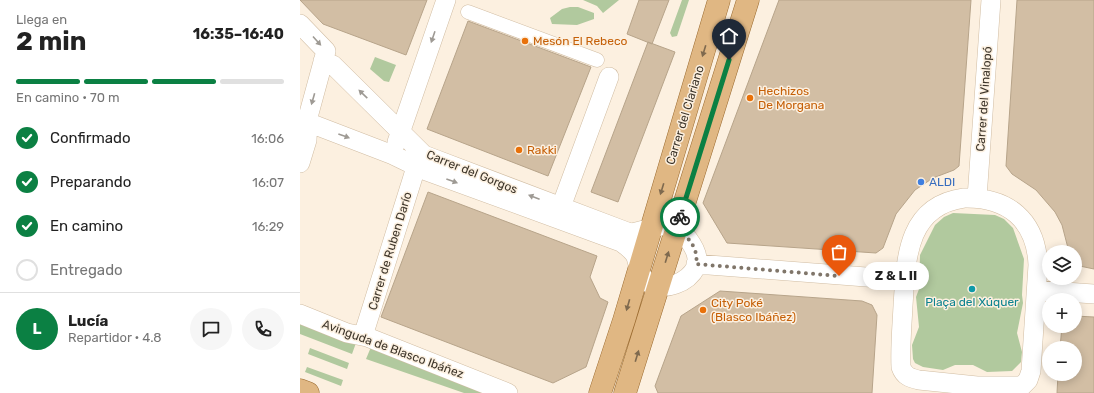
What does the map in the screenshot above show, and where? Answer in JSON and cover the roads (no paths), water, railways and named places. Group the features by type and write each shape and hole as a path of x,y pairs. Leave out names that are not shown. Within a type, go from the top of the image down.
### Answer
{"main road":[{"name":"Carrer del Clariano","path":"600,393 719,0"},
{"path":"625,393 748,0"},
{"path":"300,390 308,393"}],"street":[{"path":"393,155 407,138 446,0"},
{"name":"Carrer del Vinalopó","path":"978,198 991,0"},
{"path":"468,12 597,60"},
{"path":"300,24 326,51 307,122 307,140 300,163"},
{"name":"Carrer del Gorgos","path":"323,62 333,65 424,155 630,233 650,230"},
{"path":"561,207 609,77"},
{"name":"Carrer del Gorgos","path":"307,122 393,155 416,167 570,225 621,242 630,249 635,256 639,268"},
{"path":"407,138 415,152 416,167"},
{"name":"Carrer de Ruben Darío","path":"363,336 416,167"},
{"path":"978,198 998,202 1010,208 1029,229 1038,253 1031,371 1028,380 1022,386 965,389 910,378 903,373 900,358 905,280 909,246 915,230 933,210 956,199 978,198"},
{"path":"639,268 643,279 658,287 669,287 681,282 696,264 695,250 684,233 669,226 650,230"},
{"path":"696,264 905,280"},
{"path":"1037,290 1094,294"},
{"name":"Avinguda de Blasco Ibáñez","path":"300,314 347,333 363,336 508,393"}],"place":[{"name":"Mesón El Rebeco","path":"525,41"},
{"name":"Hechizos De Morgana","path":"750,98"},
{"name":"Rakki","path":"519,150"},
{"name":"ALDI","path":"921,182"},
{"name":"Z & L II","path":"839,276"},
{"name":"Plaça del Xúquer","path":"972,289"},
{"name":"City Poké (Blasco Ibáñez)","path":"703,310"}]}
